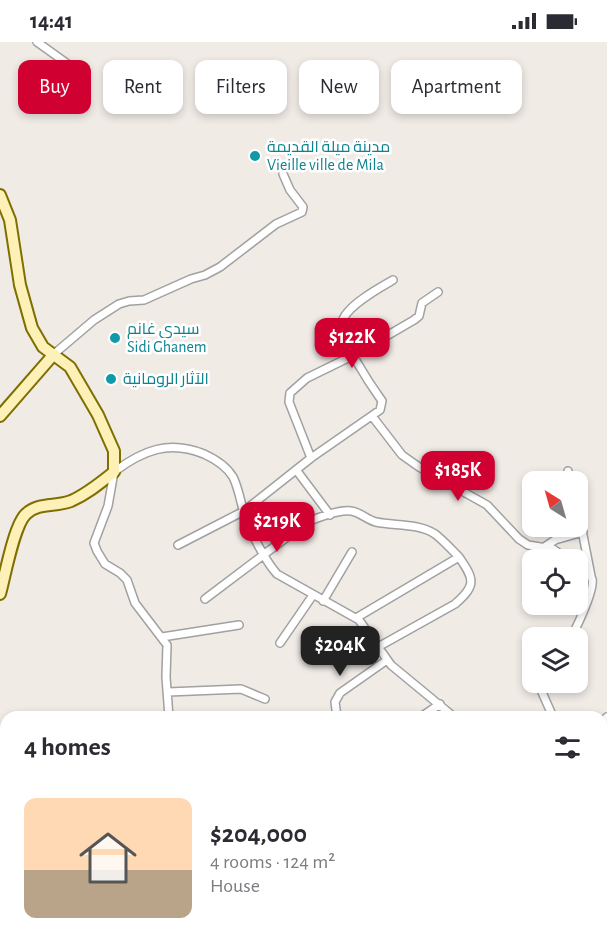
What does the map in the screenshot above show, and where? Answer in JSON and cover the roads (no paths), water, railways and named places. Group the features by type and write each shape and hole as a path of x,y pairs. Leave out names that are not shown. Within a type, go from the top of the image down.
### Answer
{"main road":[{"path":"0,195 10,220 25,309 38,340 70,367 98,415 114,451 114,472 86,493 63,504 38,506 25,514 18,527 0,594"},
{"path":"0,416 54,354"}],"street":[{"path":"37,42 63,60"},
{"path":"54,354 93,320 118,304 144,300 205,275 220,267 276,224 302,212 303,207 290,190 283,174"},
{"path":"178,545 244,511 311,458 380,410 382,401 361,371 341,333 343,319 363,298 393,280"},
{"path":"311,458 289,402 290,393 307,378 354,355 414,320 419,316 422,303 438,292"},
{"path":"372,416 402,455 487,505 519,539 528,545 546,546 551,549"},
{"path":"169,711 167,645 135,603 125,576 105,564 94,543 108,506 114,472 128,462 160,448 172,446 197,451 219,462 233,477 246,519 277,574 356,618 387,660 448,711"},
{"path":"297,471 330,515"},
{"path":"206,599 308,521 352,511 377,523 423,529 434,533 459,556 471,574 472,581 466,595 455,604 378,647"},
{"path":"546,546 566,537"},
{"path":"575,627 590,591 592,579 584,537"},
{"path":"323,601 352,552"},
{"path":"356,618 459,556"},
{"path":"588,575 592,579"},
{"path":"280,643 313,596"},
{"path":"162,637 239,625"},
{"path":"336,711 335,702 340,693 387,660"},
{"path":"168,692 241,688 265,699"},
{"path":"542,693 550,711"},
{"path":"430,711 440,704"}],"place":[{"name":"مدينة ميلة القديمة Vieille ville de Mila","path":"255,156"},
{"name":"سيدي غانم Sidi Ghanem","path":"115,338"},
{"name":"الآثار الرومانية","path":"111,379"}]}
